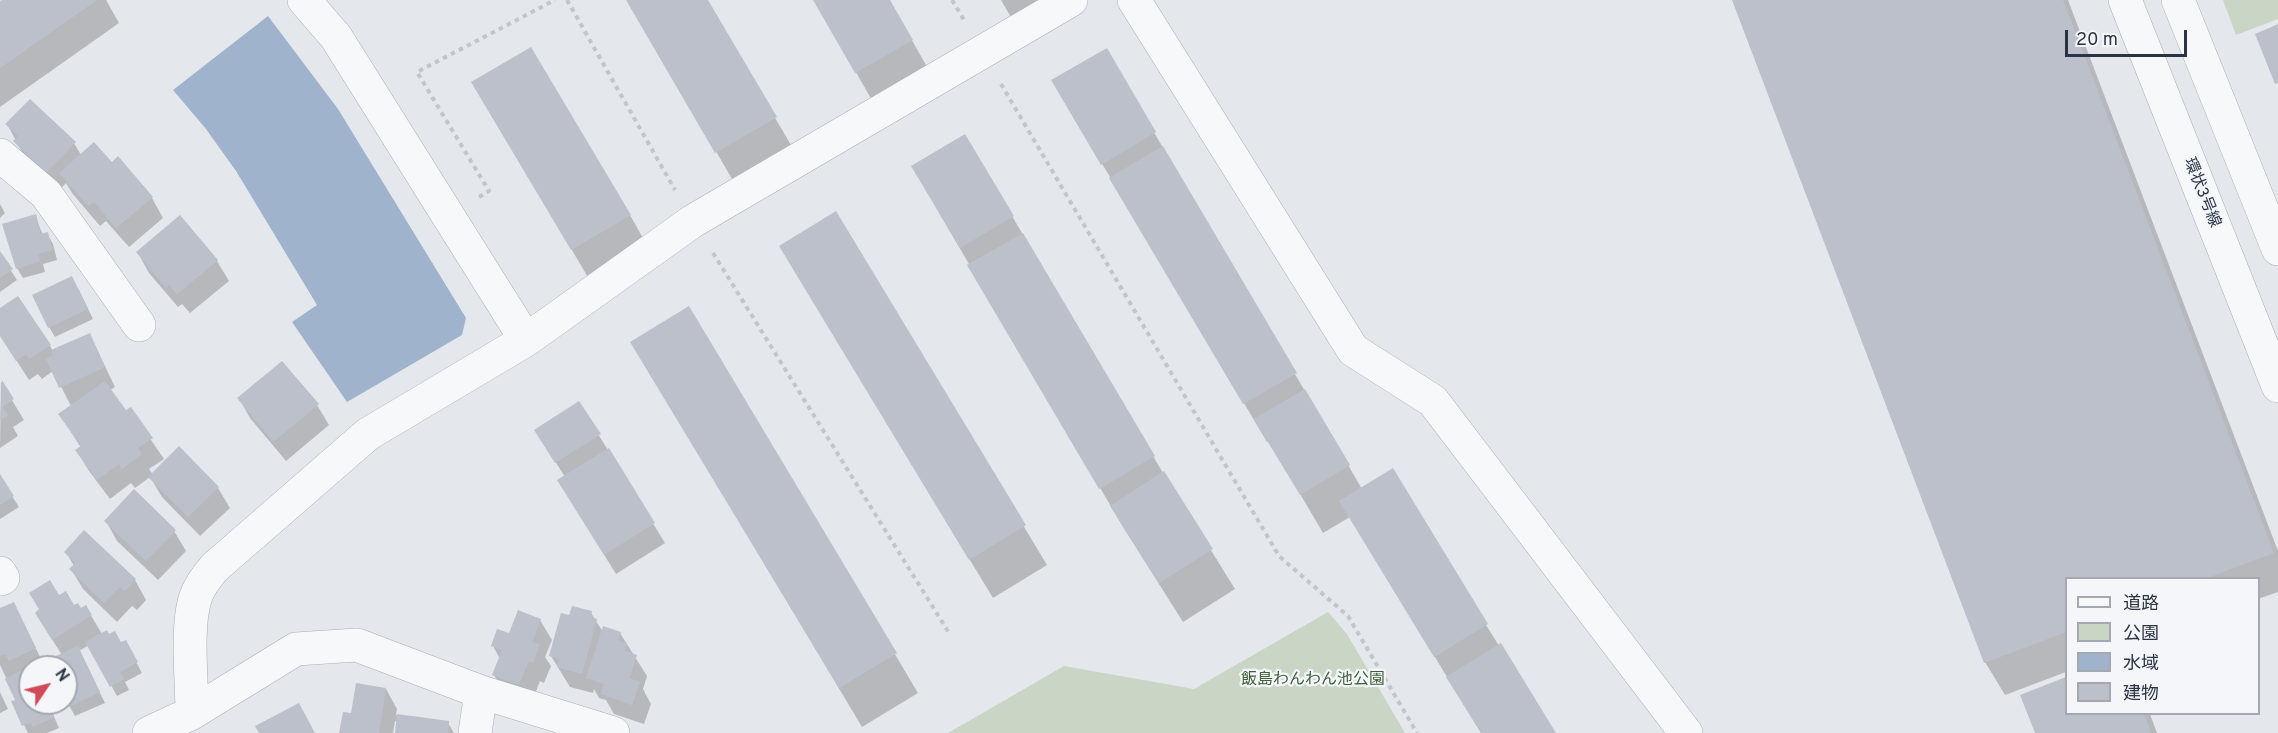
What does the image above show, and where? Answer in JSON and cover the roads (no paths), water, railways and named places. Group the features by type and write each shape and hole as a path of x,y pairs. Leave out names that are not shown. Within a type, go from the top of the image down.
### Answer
{"street":[{"path":"304,0 336,38 526,340"},
{"path":"192,713 192,628 195,601 202,582 214,567 368,434 526,340 693,221 1071,0"},
{"path":"1134,0 1353,350 1433,401 1686,733"},
{"name":"環状3号線","path":"2125,0 2278,386"},
{"path":"2178,0 2278,249"},
{"path":"0,155 46,194 139,325"},
{"path":"0,573 3,578 0,579"},
{"path":"149,733 192,713 296,649 357,645 480,692 613,733"},
{"path":"475,733 480,692"}],"water":[{"path":"268,16 338,109 466,318 462,335 347,402 292,322 317,305 236,171 206,129 173,90"}],"park label":[{"name":"飯島わんわん池公園","path":"1313,681"}]}
